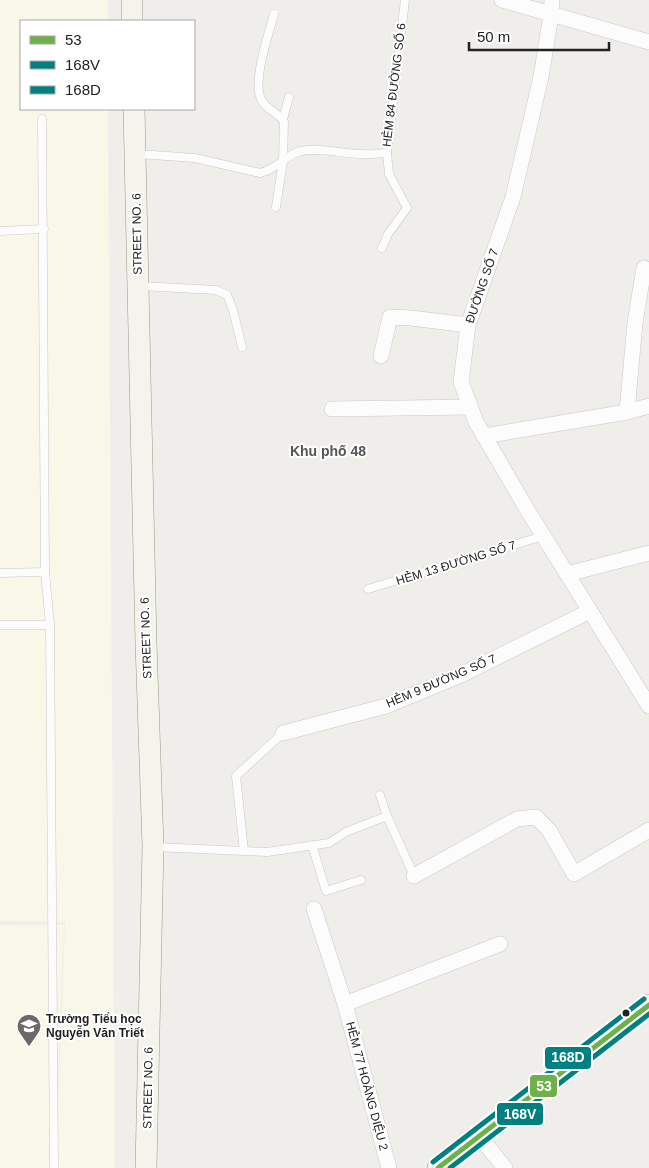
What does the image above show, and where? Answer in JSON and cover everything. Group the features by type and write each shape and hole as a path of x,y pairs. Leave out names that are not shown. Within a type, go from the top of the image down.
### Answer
{"street":[{"path":"132,0 132,20"},
{"path":"502,0 552,7 649,42"},
{"name":"ĐƯỜNG SỐ 7","path":"552,7 541,77 513,197 468,326 461,382 476,422 484,436 543,536 649,706"},
{"name":"STREET NO. 6","path":"134,110 146,643 153,846 146,1168"},
{"path":"627,412 635,323 644,268"},
{"path":"381,356 390,317 412,318 468,326"},
{"path":"484,436 627,412 649,406"},
{"path":"332,409 470,407"},
{"path":"568,574 649,553"},
{"name":"HẺM 9 ĐƯỜNG SỐ 7","path":"283,733 386,706 463,674 590,611"},
{"path":"414,876 517,819 536,817 549,830 574,874 649,830"},
{"name":"HẺM 77 HOÀNG DIỆU 2","path":"314,909 345,1004 389,1168"},
{"path":"345,1004 500,944"},
{"path":"438,1168 649,1006"},
{"path":"478,1136 505,1168"}],"lane":[{"name":"HẺM 84 ĐƯỜNG SỐ 6","path":"136,154 195,158 260,173 273,168 294,154 312,150 364,154 387,152 405,0"},
{"path":"274,14 258,79 258,92 266,106 283,119"},
{"path":"276,207 284,161 283,119 289,97"},
{"path":"42,119 45,572 50,625 54,1168"},
{"path":"382,248 388,234 407,208 389,174 387,152"},
{"path":"0,231 44,229"},
{"path":"138,286 216,290 227,295 233,310 242,347"},
{"name":"HẺM 13 ĐƯỜNG SỐ 7","path":"368,589 543,536"},
{"path":"0,573 45,572"},
{"path":"0,625 50,625"},
{"path":"244,851 236,776 283,733"},
{"path":"380,795 387,816 414,876"},
{"path":"153,846 267,852 330,843 346,832 387,816"},
{"path":"312,845 326,891 361,880"}],"shaded area":[{"path":"0,0 108,0 108,20 20,20 20,110 108,110 115,1168 56,1168 65,922 0,921"},
{"name":"Trường Tiểu học Nguyễn Văn Triết","path":"0,925 64,925 54,1168 0,1168"}],"transit line":[{"name":"168D","path":"433,1162 644,999"},
{"name":"53","path":"438,1168 649,1005"},
{"name":"168V","path":"450,1168 649,1014"}],"place":[{"name":"Trường Tiểu học Nguyễn Văn Triết","path":"29,1047"}],"district":[{"name":"Khu phố 48","path":"328,451"}]}
